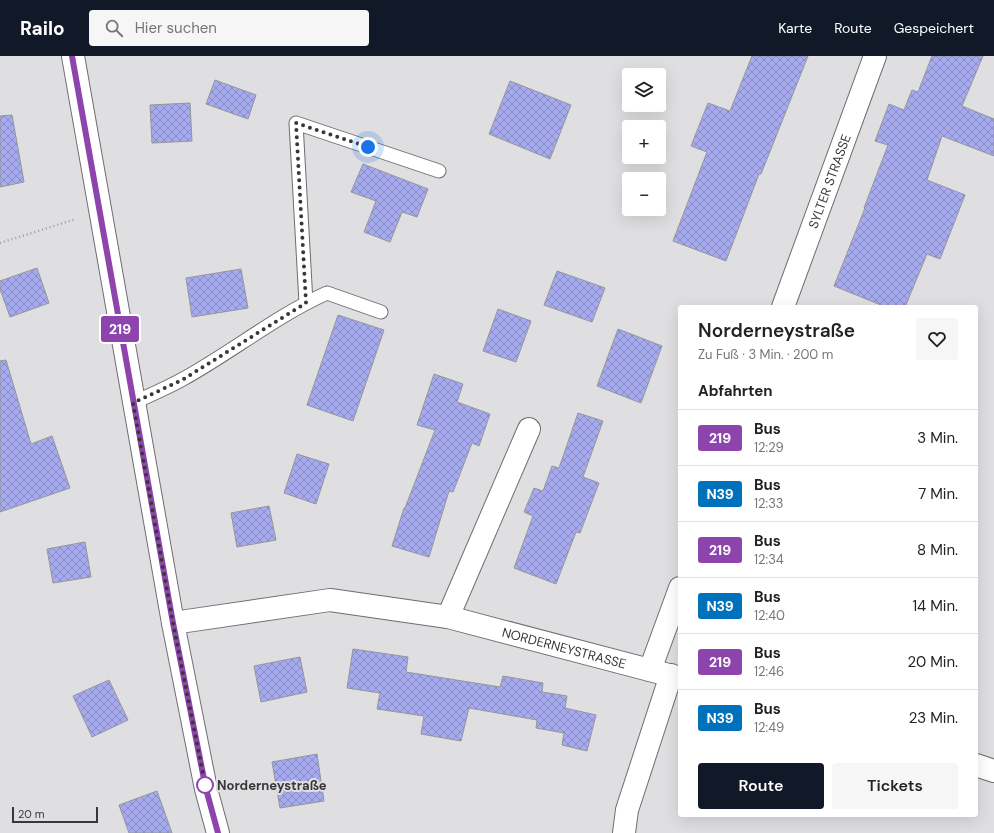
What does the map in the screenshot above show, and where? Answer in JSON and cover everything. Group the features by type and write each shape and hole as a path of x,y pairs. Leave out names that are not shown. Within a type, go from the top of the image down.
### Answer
{"street":[{"path":"72,56 173,623 206,789 218,833"},
{"name":"SYLTER STRASSE","path":"784,305 875,56"},
{"path":"448,616 529,429"},
{"path":"650,670 678,593"},
{"name":"NORDERNEYSTRASSE","path":"173,623 330,600 448,616 675,677"},
{"path":"624,833 626,810 675,677"},
{"path":"978,766 994,771"}],"lane":[{"path":"306,303 296,123 439,171"},
{"path":"133,403 182,380 306,303 327,293 381,312"}],"path":[{"path":"0,243 100,212"}],"building":[{"path":"752,56 808,56 761,174 759,174 726,261 673,241 707,152 691,146 708,103 730,111"},
{"path":"932,56 983,56 962,106 994,119 994,156 942,136 927,180 965,195 940,259 927,254 906,305 881,305 834,286 888,145 875,141 889,104 904,110 912,90 918,92"},
{"path":"215,80 256,95 248,119 206,104"},
{"path":"510,81 571,105 550,159 489,134"},
{"path":"190,103 192,141 152,143 150,105"},
{"path":"12,115 24,182 0,187 0,116"},
{"path":"363,164 428,189 417,217 402,212 390,242 364,232 376,201 351,192"},
{"path":"37,268 49,303 10,317 0,289 0,281"},
{"path":"241,269 248,308 192,317 186,278"},
{"path":"557,271 605,288 592,322 544,305"},
{"path":"498,309 531,321 516,362 483,351"},
{"path":"338,315 384,330 353,421 307,405"},
{"path":"618,329 662,346 641,403 597,386"},
{"path":"6,360 31,444 52,436 70,488 0,512 0,361"},
{"path":"434,374 463,384 457,402 490,414 479,446 472,443 453,492 449,491 429,557 392,546 404,508 435,430 417,425"},
{"path":"578,413 603,421 583,477 599,483 580,533 576,532 556,584 514,568 533,516 524,512 534,488 543,491 552,466 559,468"},
{"path":"297,454 329,464 316,504 284,493"},
{"path":"269,506 276,540 237,547 231,513"},
{"path":"85,542 91,577 53,583 47,549"},
{"path":"353,649 408,657 406,672 500,687 503,676 543,683 542,692 567,696 565,708 596,715 587,751 562,745 564,733 536,728 537,720 469,708 461,741 421,734 424,716 377,709 380,693 347,688"},
{"path":"300,657 307,692 261,702 254,666"},
{"path":"109,680 128,720 92,737 73,696"},
{"path":"317,754 324,801 280,808 272,762"},
{"path":"157,791 172,833 129,833 119,805"}],"bus line":[{"name":"219","path":"72,56 173,623 206,789 218,833"}],"place":[{"name":"Norderneystraße","path":"205,785"}],"route":[{"path":"205,785 206,789 173,623 133,403 182,380 306,303 296,123 368,147"}]}
